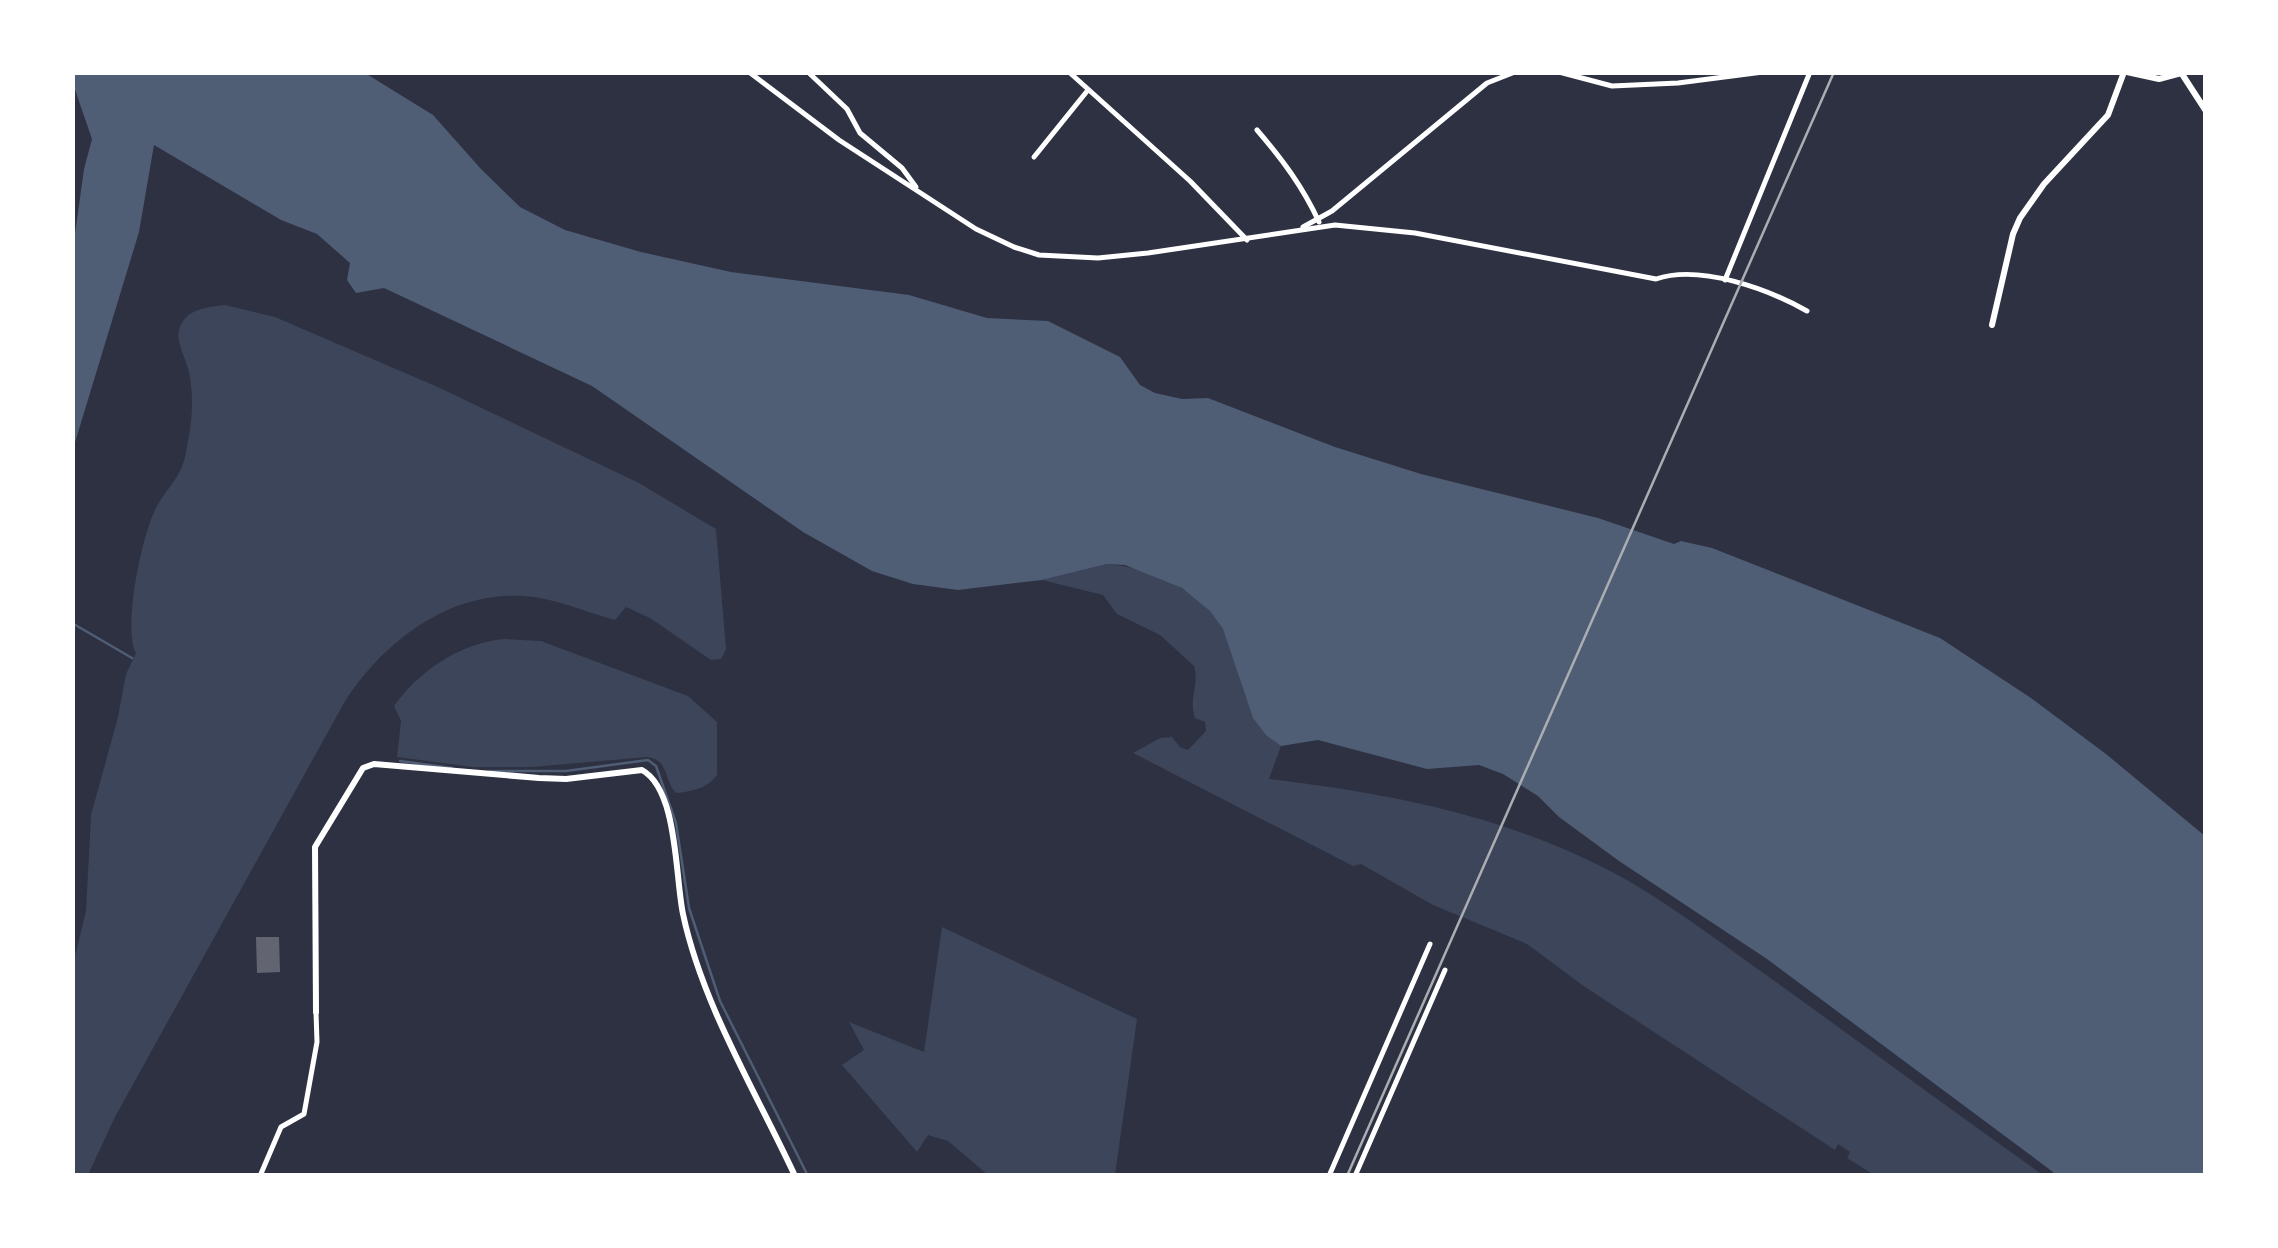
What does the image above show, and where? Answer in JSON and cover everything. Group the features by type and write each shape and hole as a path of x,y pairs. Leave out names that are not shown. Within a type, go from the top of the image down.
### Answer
{"street":[{"path":"749,72 839,140 976,228 1039,255 1098,258 1335,225 1415,233 1656,279 1671,274 1724,280 1776,293 1808,311"},
{"path":"808,72 847,108 860,133 902,168 917,190"},
{"path":"1069,72 1190,181 1247,240"},
{"path":"1296,231 1382,172 1487,83 1515,72"},
{"path":"1559,72 1612,86 1678,83 1763,72"},
{"path":"1724,280 1810,72"},
{"path":"1992,325 2020,218 2044,184 2108,114 2125,72 2159,79 2183,73 2206,111"},
{"path":"1034,158 1088,90"},
{"path":"1257,130 1294,173 1322,227"},
{"path":"260,1176 280,1128 304,1114 317,1042 315,847 364,768 374,764 472,775 566,779 642,770 656,782 674,839 684,920 708,994 795,1176"},
{"path":"1328,1176 1430,944"},
{"path":"1355,1176 1445,970"}],"shaded area":[{"path":"73,72 365,73 433,115 520,207 565,230 731,272 909,295 987,318 1048,321 1120,357 1140,385 1155,393 1182,399 1208,398 1335,447 1421,474 1598,518 1674,544 1681,541 1712,548 1940,638 2106,754 2205,836 2205,1175 2052,1175 1767,959 1619,861 1559,817 1538,796 1503,774 1479,765 1427,769 1318,740 1281,746 1253,718 1223,629 1210,611 1182,588 1125,565 1107,564 1042,580 958,590 913,584 872,571 803,532 592,386 384,288 356,293 347,280 350,263 317,234 281,220 154,145 139,232 73,449 73,248 92,139 73,84"},
{"path":"225,305 275,317 440,388 639,483 716,529 726,649 721,659 711,660 650,618 626,607 615,620 524,596 469,602 420,625 398,641 377,660 344,703 115,1117 88,1175 73,1175 73,964 86,911 91,815 126,674 136,653 132,642 132,605 145,540 155,510 179,472 187,446 192,394 178,333 187,317 196,311"},
{"path":"1107,564 1157,576 1189,593 1215,617 1231,647 1250,708 1281,746 1269,779 1350,790 1470,816 1548,843 1610,871 1700,928 2043,1175 1874,1175 1847,1158 1850,1152 1838,1144 1835,1150 1585,987 1527,944 1433,905 1361,864 1353,866 1133,753 1160,738 1172,737 1188,750 1206,731 1205,722 1195,718 1193,711 1194,666 1160,635 1117,614 1103,595 1042,580"},
{"path":"504,639 541,641 688,696 717,722 717,775 699,788 676,793 663,766 647,757 532,767 473,767 397,757 401,721 394,706 404,693 428,670 456,653"},
{"path":"942,927 1137,1019 1115,1175 988,1175 948,1141 928,1135 917,1152 842,1065 864,1050 849,1022 924,1052"}],"building":[{"path":"256,937 279,937 280,972 257,973"}],"waterway":[{"path":"72,623 132,658"},
{"path":"490,771 566,771 648,760 656,766 676,823 689,908 720,1001 808,1176"},
{"path":"400,761 452,768"}],"railway":[{"path":"1347,1176 1834,72"}]}
